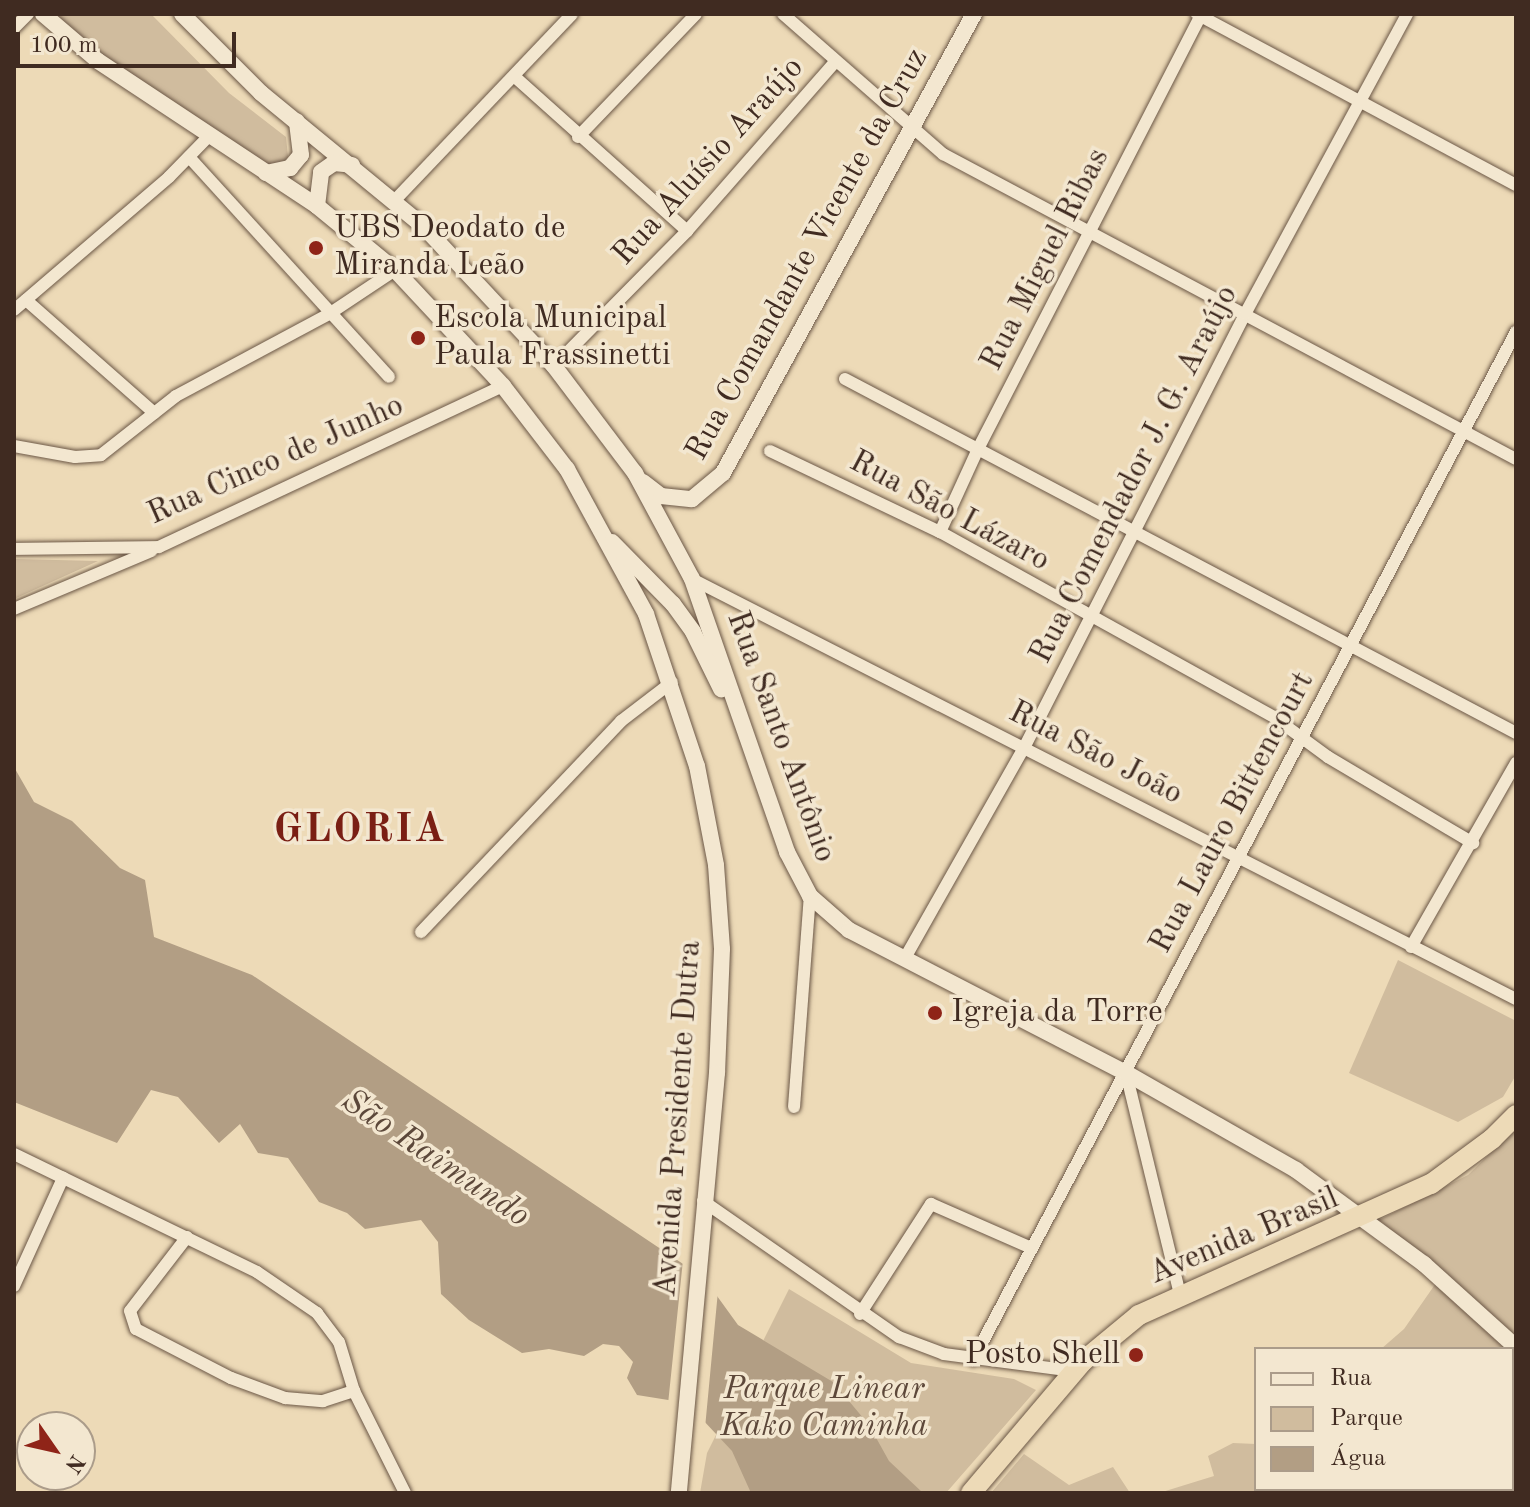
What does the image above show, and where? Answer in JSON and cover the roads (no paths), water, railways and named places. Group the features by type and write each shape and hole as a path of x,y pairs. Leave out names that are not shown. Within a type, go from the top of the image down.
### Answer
{"highway":[{"name":"Avenida Brasil","path":"971,1493 1074,1371 1120,1328 1180,1295 1365,1218 1462,1164 1516,1115"}],"street":[{"path":"14,28 28,14"},
{"name":"Avenida Presidente Dutra","path":"43,14 98,61 208,137 317,206 395,270 503,386 567,469 646,614 672,682 697,766 719,909 720,1027 679,1489"},
{"path":"396,199 572,14"},
{"path":"578,137 696,14"},
{"path":"783,14 910,130 970,170 1516,459"},
{"name":"Rua Comandante Vicente da Cruz","path":"635,473 651,490 675,500 707,491 723,473 974,14"},
{"name":"Rua Comendador J. G. Araújo","path":"905,958 1025,746 1245,314 1407,14"},
{"path":"187,15 297,121 396,199 554,366 635,473 692,579"},
{"path":"1200,15 1516,185"},
{"name":"Rua Miguel Ribas","path":"940,532 979,447 1200,15"},
{"name":"Rua Aluísio Araújo","path":"554,366 687,231 835,62"},
{"path":"515,77 578,137 687,231"},
{"path":"266,173 290,168 301,155 297,121"},
{"path":"14,310 208,137"},
{"path":"189,157 389,377"},
{"path":"317,206 321,172 334,163 353,165"},
{"path":"14,446 75,457 101,455 200,382 329,314 395,270"},
{"path":"26,300 154,413"},
{"name":"Rua Lauro Bittencourt","path":"973,1360 1516,332"},
{"path":"845,379 1516,733"},
{"name":"Rua Cinco de Junho","path":"14,549 159,547 503,386"},
{"name":"Rua São Lázaro","path":"770,451 940,532 1275,718 1301,738 1473,843"},
{"path":"604,536 658,585 693,632 751,751"},
{"path":"14,609 159,547"},
{"name":"Rua São João","path":"692,579 1025,746 1516,999"},
{"name":"Rua Santo Antônio","path":"692,579 751,751 810,896 849,930 1126,1073 1296,1170 1365,1218 1510,1342"},
{"path":"421,932 621,721 672,682"},
{"path":"1411,947 1516,763"},
{"path":"794,1107 810,896"},
{"path":"1126,1073 1180,1295"},
{"path":"14,1154 187,1237 278,1285 317,1313 339,1342 354,1391 405,1493"},
{"path":"14,1286 63,1178"},
{"path":"703,1201 860,1314 927,1349 973,1360 1074,1371"},
{"path":"860,1314 931,1204 1031,1248"},
{"path":"187,1237 130,1311 136,1329 218,1372 285,1398 323,1401 354,1391"}],"water":[{"name":"São Raimundo","path":"14,767 34,802 72,821 120,868 145,880 154,937 252,975 704,1278 738,1325 833,1382 869,1425 889,1461 923,1493 751,1493 732,1451 687,1403 637,1395 627,1378 633,1362 619,1346 603,1344 584,1356 549,1349 522,1353 469,1320 441,1294 438,1242 421,1220 365,1229 347,1213 319,1202 288,1158 258,1153 240,1124 219,1143 178,1097 151,1090 117,1143 14,1102"},
{"path":"1313,1491 1383,1491 1309,1493"}],"place":[{"name":"UBS Deodato de Miranda Leão","path":"316,248"},
{"name":"Escola Municipal Paula Frassinetti","path":"418,338"},
{"name":"Igreja da Torre","path":"935,1013"},
{"name":"Posto Shell","path":"1136,1355"}],"district":[{"name":"GLORIA","path":"360,831"}],"park label":[{"name":"Parque Linear Kako Caminha","path":"824,1410"}]}
